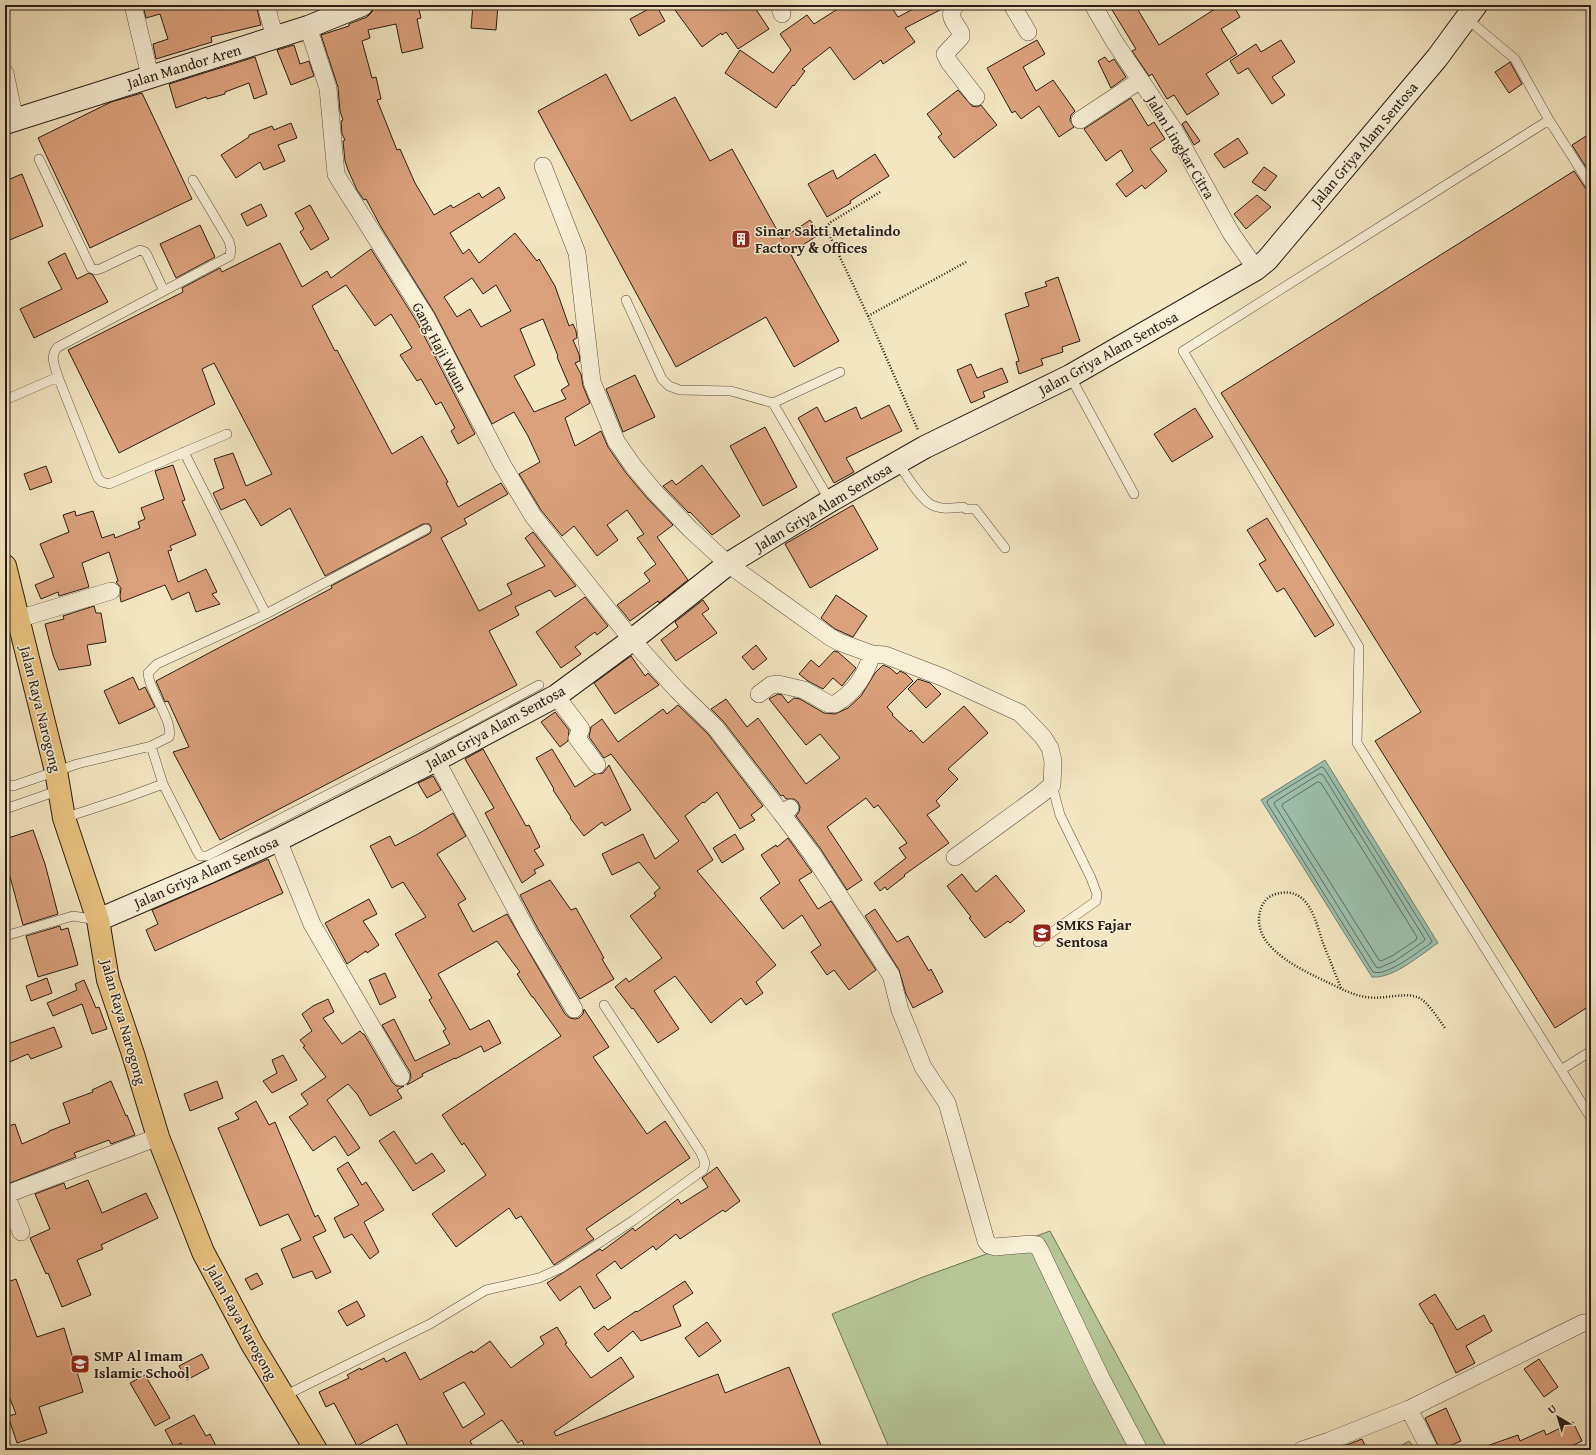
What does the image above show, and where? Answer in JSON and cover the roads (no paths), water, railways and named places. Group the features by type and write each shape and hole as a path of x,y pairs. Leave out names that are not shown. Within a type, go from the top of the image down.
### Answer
{"main road":[{"name":"Jalan Raya Narogong","path":"5,566 58,781 64,818 98,920 108,980 133,1054 158,1137 203,1252 252,1344 316,1450"}],"street":[{"path":"132,5 150,76"},
{"path":"266,5 275,38"},
{"name":"Jalan Mandor Aren","path":"10,122 150,76 308,28 360,5"},
{"path":"956,5 952,10 951,17 962,33 961,37 945,54 949,62 976,97"},
{"path":"1012,5 1028,32"},
{"name":"Jalan Lingkar Citra","path":"1093,5 1114,41 1174,130 1231,233 1256,269"},
{"name":"Jalan Griya Alam Sentosa","path":"98,920 207,873 278,840 436,760 547,690 632,640 728,564 830,501 925,447 1070,376 1256,269 1267,260 1426,70 1471,12"},
{"name":"Gang Haji Waun","path":"308,28 328,88 336,174 426,317 502,464 533,516 610,610 632,640 677,690 715,726 786,811 812,854 891,975 900,1010 923,1067 947,1103 986,1241 989,1245 995,1247 1030,1244 1036,1245 1040,1250 1101,1378 1139,1450"},
{"path":"5,74 10,122"},
{"path":"1080,120 1140,81"},
{"path":"543,166 577,253 592,382 616,441 634,467 654,491 690,529 728,564 830,637 839,642 872,654 885,655 942,677 1020,714 1043,737 1050,748 1053,761 1052,785 1040,796 955,856"},
{"path":"18,619 111,592"},
{"path":"759,694 771,686 778,684 804,690 829,704 835,704 860,682 866,673 872,654"},
{"path":"547,690 581,729 577,738 597,765"},
{"path":"436,760 529,934 574,1009"},
{"path":"278,840 312,924 401,1078"},
{"path":"21,1232 7,1197 10,1193 158,1137"},
{"path":"1302,1450 1332,1445 1409,1409 1583,1323 1591,1323"},
{"path":"1409,1409 1430,1450"}],"lane":[{"path":"1471,12 1514,60 1549,120 1591,186"},
{"path":"1549,120 1183,351 1359,647 1357,743 1591,1118"},
{"path":"39,159 91,268 96,270 100,269 140,250 143,250 147,255 164,291"},
{"path":"193,180 229,241 231,248 230,256 58,347 54,351 53,355 58,376 98,478 102,482 109,484 227,434"},
{"path":"626,300 662,379 669,386 680,390 731,390 774,403 840,372"},
{"path":"5,400 58,376"},
{"path":"1070,376 1134,494"},
{"path":"774,403 830,501"},
{"path":"184,452 266,614"},
{"path":"898,463 931,505 948,509 963,507 966,509 975,509 1005,548"},
{"path":"5,809 58,781 77,764 151,746 169,737 171,732 148,681 148,673 157,664 266,614 426,529"},
{"path":"151,746 163,784 200,856 206,856 457,730 547,690"},
{"path":"6,784 13,786 58,781"},
{"path":"64,818 126,798 163,784"},
{"path":"1038,942 1096,901 1098,894 1060,815 1052,785"},
{"path":"5,936 73,916 98,920"},
{"path":"284,1396 430,1324 486,1290 539,1278 561,1268 634,1220 703,1170 705,1163 701,1153 604,1005"},
{"path":"1561,1070 1591,1051"}],"water":[{"path":"1325,760 1438,943 1406,965 1380,977 1372,977 1261,800"}],"place":[{"name":"Sinar Sakti Metalindo Factory & Offices","path":"741,239"},
{"name":"SMKS Fajar Sentosa","path":"1042,933"},
{"name":"SMP Al Imam Islamic School","path":"80,1364"}]}
